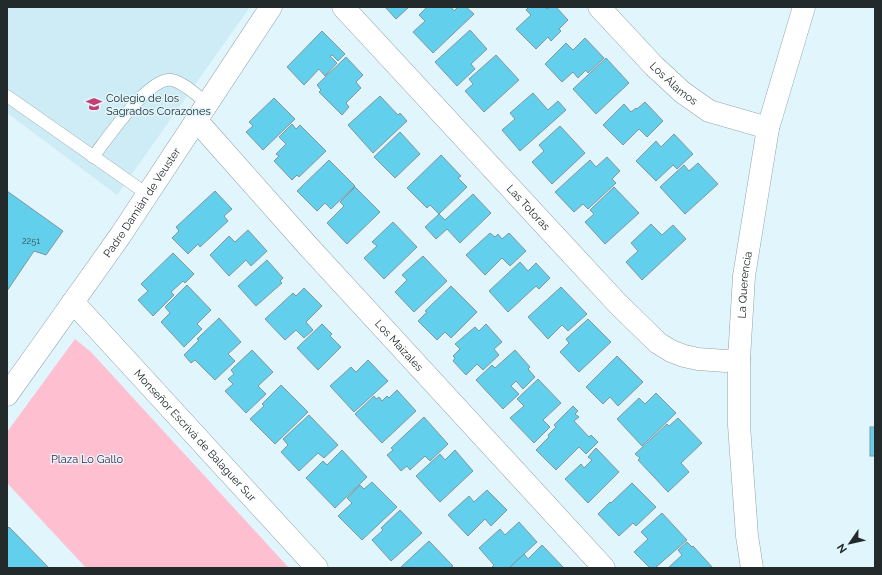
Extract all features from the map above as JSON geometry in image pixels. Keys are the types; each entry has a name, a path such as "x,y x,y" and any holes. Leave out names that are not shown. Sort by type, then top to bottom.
{"street":[{"name":"Padre Damián de Veuster","path":"7,395 148,194 271,7"},
{"name":"Las Totoras","path":"343,7 618,304 658,344 684,356 698,359 726,361 739,359"},
{"name":"Los Álamos","path":"599,7 654,66 682,92 710,111 768,128"},
{"name":"La Querencia","path":"752,568 747,536 739,425 739,359 744,276 768,128 804,7"},
{"name":"Los Maizales","path":"202,112 318,257 604,568"},
{"name":"Monseñor Escrivá de Balaguer Sur","path":"73,302 317,568"}],"lane":[{"path":"93,156 134,104 156,84 164,80 172,80 181,83 202,112"},
{"path":"7,96 148,194"}],"shaded area":[{"name":"Colegio de los Sagrados Corazones","path":"7,7 250,7 117,195 7,113"}],"green space":[{"name":"Plaza Lo Gallo","path":"75,339 91,352 289,568 86,568 7,483 7,432"}],"building":[{"path":"385,7 409,7 396,19"},
{"path":"427,7 451,7 454,11 458,7 466,7 474,14 433,53 413,32 425,21 419,15"},
{"path":"529,7 545,7 547,9 550,7 556,7 568,20 559,29 561,31 551,41 548,37 536,49 516,29 531,15 526,10"},
{"path":"470,30 487,49 471,64 475,69 457,86 435,62"},
{"path":"322,31 345,54 338,61 332,55 330,56 337,63 325,76 319,69 304,85 287,67"},
{"path":"585,38 604,58 588,73 586,70 578,78 573,72 562,82 545,64 566,43 573,50"},
{"path":"496,55 519,80 484,112 465,91 473,84 469,79"},
{"path":"346,57 363,75 356,82 361,88 346,103 349,107 342,115 319,92 321,90 317,85"},
{"path":"606,58 629,83 596,114 573,89"},
{"path":"533,93 548,110 558,101 566,110 520,151 502,130 515,119 510,113"},
{"path":"380,96 398,115 400,113 407,121 373,153 348,125"},
{"path":"274,98 295,119 263,150 246,132 253,126 249,122"},
{"path":"645,102 663,121 647,137 639,129 623,145 603,125 624,104 631,112"},
{"path":"292,124 296,129 300,125 326,151 299,177 297,175 292,180 274,161 279,156 276,154 286,144 279,137"},
{"path":"560,126 585,153 552,184 532,162 544,151 539,145"},
{"path":"400,132 420,154 395,178 374,157"},
{"path":"674,134 693,154 677,169 673,165 656,181 636,161 656,141 661,147"},
{"path":"441,155 461,176 458,178 467,187 439,214 430,205 427,208 407,188"},
{"path":"607,157 620,171 612,179 616,183 588,209 583,204 574,212 555,192 590,160 596,167"},
{"path":"329,160 355,186 331,209 325,203 317,211 297,191"},
{"path":"698,163 718,184 685,214 660,187 684,165 689,171"},
{"path":"355,187 380,212 347,244 327,223 344,206 340,202"},
{"path":"614,187 639,213 605,244 585,222 594,214 590,210"},
{"path":"7,191 63,231 46,255 34,251 7,291"},
{"path":"215,191 232,209 224,216 228,221 200,247 198,244 188,254 172,238 179,231 176,227"},
{"path":"473,194 491,213 460,243 447,229 436,239 425,227 439,214 445,220"},
{"path":"393,222 417,247 384,279 364,258 377,246 372,242"},
{"path":"651,224 662,235 673,225 686,239 642,280 626,262 638,251 631,243"},
{"path":"248,230 267,251 251,266 246,260 229,276 210,255 229,236 235,242"},
{"path":"490,233 495,237 498,234 502,239 509,233 526,251 510,266 502,258 485,275 466,255"},
{"path":"173,253 194,274 185,283 183,281 171,292 174,295 153,316 138,300 148,291 141,284"},
{"path":"423,256 447,281 414,312 395,292 407,280 402,275"},
{"path":"267,260 283,278 280,281 282,283 256,306 238,286"},
{"path":"520,262 528,271 536,263 550,278 539,289 536,286 508,312 489,291"},
{"path":"187,285 211,310 197,324 202,329 184,347 161,322 170,313 165,307"},
{"path":"451,286 477,312 451,338 445,332 437,340 418,321 427,312 425,311"},
{"path":"561,287 587,314 568,331 562,325 548,339 528,317"},
{"path":"304,288 322,306 306,322 313,330 304,338 296,330 285,340 265,319 293,293 296,296"},
{"path":"219,318 241,342 228,354 235,361 215,380 195,360 191,363 184,355 199,340 197,339"},
{"path":"588,319 611,342 579,372 560,352 569,343 566,339"},
{"path":"322,324 332,334 330,336 341,347 318,370 297,348"},
{"path":"486,324 502,342 494,349 499,355 483,370 477,364 466,375 453,361 455,358 453,356 460,349 455,344 475,327 479,331"},
{"path":"252,350 273,372 258,386 266,394 246,413 225,391 233,384 228,379 234,374 231,370"},
{"path":"515,350 530,367 528,369 535,377 523,389 516,381 511,386 519,394 503,409 476,380 492,365 495,368"},
{"path":"617,356 643,382 618,406 610,397 603,404 586,387"},
{"path":"368,360 388,381 354,412 330,386 351,367 356,372"},
{"path":"538,379 561,403 543,420 550,427 534,443 510,418 524,406 517,399"},
{"path":"281,385 308,412 275,444 250,419 264,406 262,404"},
{"path":"397,390 416,411 382,443 355,414 374,396 376,399 379,397 382,401 387,396 389,398"},
{"path":"656,393 676,413 642,446 617,419 639,398 645,404"},
{"path":"573,406 578,411 575,414 579,417 574,421 589,437 591,435 598,442 586,454 579,447 556,470 536,450 549,437 548,435 556,427 554,425"},
{"path":"309,415 338,445 324,458 318,453 299,471 281,452 288,445 283,439"},
{"path":"424,417 448,444 430,461 425,456 410,470 407,466 401,471 387,455 393,450 391,448"},
{"path":"678,418 702,443 681,463 689,472 668,492 638,460 640,458 635,454 667,424 669,426"},
{"path":"870,427 875,427 875,456 870,456"},
{"path":"596,448 619,472 588,503 565,479 581,464 584,468 592,460 588,457"},
{"path":"342,450 367,477 335,508 306,478 323,461 327,465"},
{"path":"455,450 473,471 440,502 416,476 440,454 445,460"},
{"path":"372,482 397,507 362,540 338,516 352,503 347,498 360,485 364,489"},
{"path":"632,483 656,507 636,526 633,523 619,536 598,514"},
{"path":"487,490 507,510 491,526 485,519 468,536 448,515 469,496 474,502"},
{"path":"400,510 422,533 391,561 372,540 383,530 381,528"},
{"path":"662,513 687,540 655,568 650,568 634,552 648,539 641,532"},
{"path":"519,522 537,542 509,568 491,568 494,565 479,548 500,529 505,535"},
{"path":"9,527 49,568 7,568 7,529"},
{"path":"429,541 453,566 450,568 400,568"},
{"path":"687,542 692,547 693,546 713,568 668,568 682,555 678,550"},
{"path":"542,545 563,567 562,568 509,568 524,554 528,559"}],"place":[{"name":"Colegio de los Sagrados Corazones","path":"94,104"}]}
